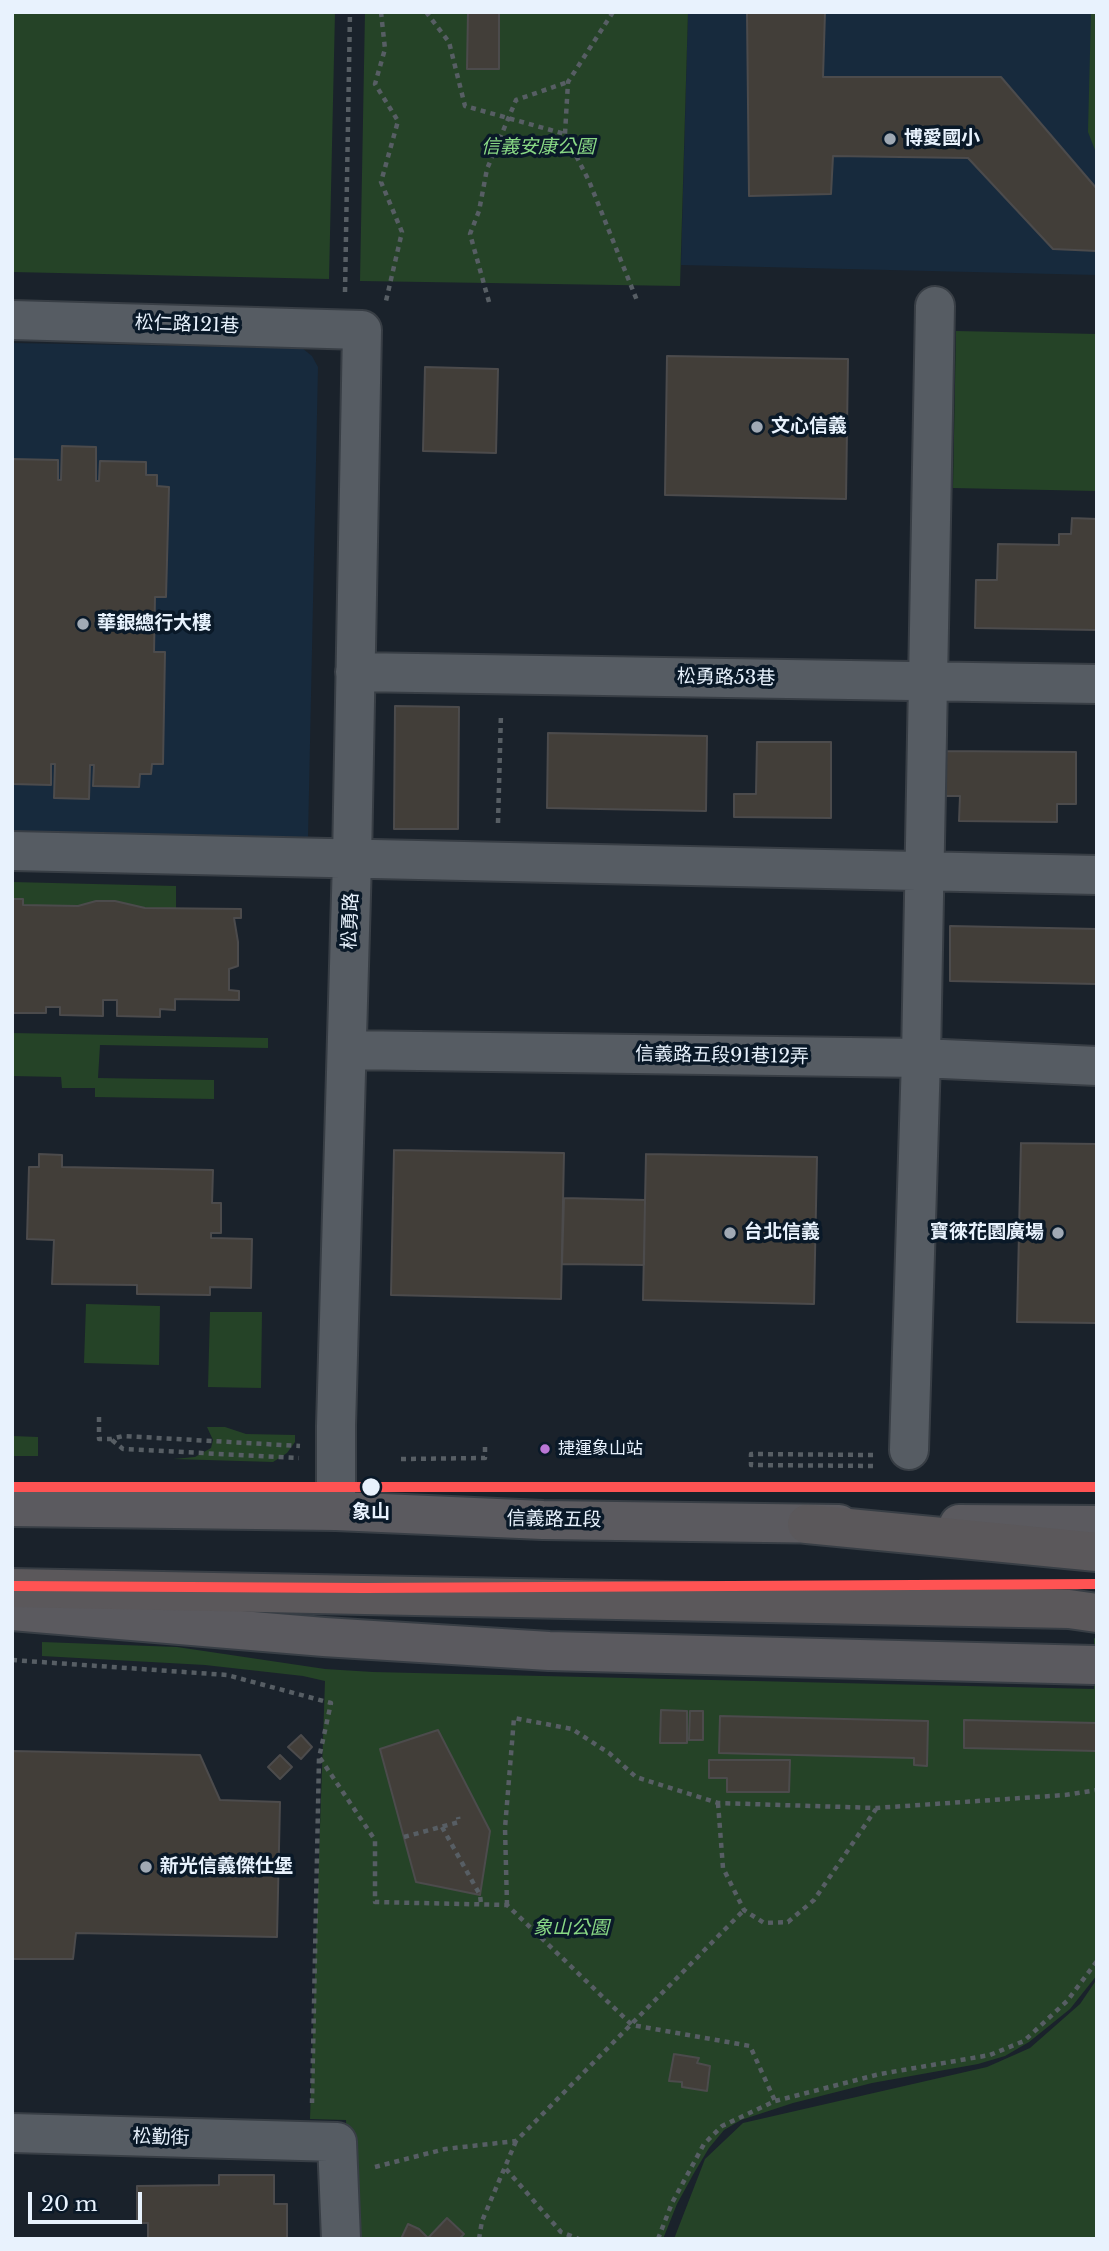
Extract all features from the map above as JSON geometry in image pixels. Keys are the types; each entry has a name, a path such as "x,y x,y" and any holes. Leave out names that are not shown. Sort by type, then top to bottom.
{"highway":[{"path":"807,1524 1097,1552"},
{"path":"12,1588 1069,1609 1097,1613"}],"main road":[{"name":"信義路五段","path":"12,1507 336,1511 543,1520 1097,1525"},
{"path":"12,1611 324,1637 549,1651 1094,1665"}],"street":[{"path":"888,1457 921,1058 935,306"},
{"name":"松仁路121巷","path":"12,320 362,330"},
{"name":"松勇路","path":"336,1511 362,330"},
{"name":"松勇路53巷","path":"355,672 1097,684"},
{"path":"12,851 1097,875"},
{"name":"信義路五段91巷12弄","path":"347,1050 921,1058 1097,1066"},
{"name":"松勤街","path":"12,2133 337,2142 341,2239"}],"path":[{"path":"350,12 345,299 362,330"},
{"path":"381,12 385,49 374,84 398,121 381,183 402,232 386,301"},
{"path":"426,12 449,42 465,106 565,134"},
{"path":"613,12 568,82 565,134 589,181 638,303"},
{"path":"488,302 470,234 479,211 487,169 516,100 568,82"},
{"path":"497,861 502,674"},
{"path":"99,1417 99,1439 122,1436 304,1447"},
{"path":"111,1439 122,1449 303,1458"},
{"path":"401,1459 485,1458 485,1443"},
{"path":"751,1454 888,1457 751,1465 751,1454"},
{"path":"12,1660 227,1675 331,1703 319,1758 311,2142"},
{"path":"507,1905 505,1828 514,1718 572,1729 609,1753 636,1777 718,1803 876,1808 1065,1795 1097,1790"},
{"path":"319,1758 375,1840 375,1902 507,1905 632,2025 750,2046 775,2101"},
{"path":"718,1803 723,1868 744,1910 764,1923 788,1922 814,1900 876,1808"},
{"path":"404,1837 459,1822 458,1817"},
{"path":"442,1827 480,1895 481,1903"},
{"path":"479,2239 482,2221 516,2141 744,1910"},
{"path":"658,2239 672,2203 704,2144 722,2126 775,2101 880,2074 989,2055 1024,2040 1067,2001 1097,1961"},
{"path":"369,2168 445,2149 516,2141"},
{"path":"506,2169 561,2232 579,2239"}],"shaded area":[{"name":"博愛國小","path":"688,12 1097,12 1097,275 681,265"},
{"name":"華銀總行大樓","path":"12,343 302,348 312,356 318,367 308,837 12,831"}],"green space":[{"path":"12,12 335,12 329,279 12,272"},
{"name":"信義安康公園","path":"365,12 688,12 680,286 360,281"},
{"path":"1091,12 1097,12 1097,155 1088,132"},
{"path":"956,331 1097,334 1097,491 953,488"},
{"path":"12,882 176,886 176,908 145,908 115,901 96,901 78,906 23,905 23,899 12,899"},
{"path":"12,1033 268,1038 268,1048 100,1045 98,1078 214,1080 214,1099 95,1097 95,1088 62,1088 61,1077 12,1076"},
{"path":"86,1304 160,1306 159,1365 84,1363"},
{"path":"210,1312 262,1312 261,1388 208,1387"},
{"path":"207,1427 225,1427 246,1434 295,1435 295,1442 287,1453 273,1462 173,1459 195,1457 211,1448 213,1440"},
{"path":"12,1436 38,1437 38,1456 12,1456"},
{"name":"象山公園","path":"1094,1638 1097,1639 1097,1975 1070,2009 1029,2042 1005,2056 978,2064 872,2083 793,2103 741,2120 724,2130 694,2173 677,2204 663,2239 348,2239 346,2120 310,2119 325,1681 205,1665 42,1656 42,1642 177,1647 325,1669 373,1672 1094,1689"},
{"path":"1097,1979 1097,2239 674,2239 705,2159 743,2123 987,2067 1030,2048 1080,2004"}],"building":[{"path":"468,12 499,12 499,69 467,69"},
{"path":"747,12 825,12 823,77 1001,77 1097,189 1097,251 1053,249 968,158 833,156 831,194 749,196"},
{"name":"文心信義","path":"667,356 848,359 846,499 665,495"},
{"path":"425,367 498,369 496,453 423,451"},
{"name":"華銀總行大樓","path":"62,446 96,447 96,481 99,481 100,461 146,462 146,475 157,475 157,486 169,487 166,597 155,597 154,652 165,652 163,764 152,764 151,774 140,774 139,787 93,786 94,765 90,765 89,799 54,798 55,764 51,764 51,785 12,784 12,459 58,460 58,480 61,480"},
{"path":"1072,518 1097,519 1097,630 975,628 976,580 997,580 998,544 1059,545 1059,534 1071,534"},
{"path":"395,706 459,707 458,829 394,829"},
{"path":"548,733 707,736 706,811 547,808"},
{"path":"757,742 831,742 831,818 734,817 734,794 756,794"},
{"path":"938,751 1076,752 1076,804 1057,804 1057,822 959,821 960,796 937,796"},
{"path":"12,899 23,899 23,905 78,906 96,901 115,901 145,908 241,909 241,918 234,918 238,966 229,969 229,990 239,991 239,1000 175,999 175,1010 160,1009 160,1017 117,1016 117,1000 103,1000 103,1016 60,1015 60,1007 46,1007 46,1013 12,1013"},
{"path":"950,926 1097,929 1097,984 950,981"},
{"name":"寶徠花園廣場","path":"1021,1143 1097,1144 1097,1323 1017,1322"},
{"path":"394,1150 564,1153 561,1299 391,1295"},
{"path":"39,1154 62,1155 62,1167 213,1170 212,1203 221,1203 221,1233 211,1233 211,1238 252,1239 251,1288 210,1287 210,1295 137,1294 137,1285 52,1284 54,1240 27,1239 29,1167 39,1167"},
{"name":"台北信義","path":"646,1154 817,1157 814,1304 643,1300"},
{"path":"564,1198 645,1200 644,1265 562,1264"},
{"path":"661,1710 687,1711 687,1743 660,1743"},
{"path":"690,1711 703,1711 703,1740 689,1740"},
{"path":"720,1716 928,1721 927,1766 914,1765 914,1758 719,1753"},
{"path":"964,1720 1097,1723 1097,1751 964,1748"},
{"path":"438,1730 490,1831 480,1895 416,1882 380,1749"},
{"path":"301,1735 312,1747 301,1759 288,1747"},
{"name":"新光信義傑仕堡","path":"12,1751 200,1755 220,1800 280,1802 277,1937 76,1933 73,1959 12,1959"},
{"path":"280,1755 292,1767 280,1779 268,1767"},
{"path":"709,1760 790,1760 789,1792 727,1792 727,1778 709,1778"},
{"path":"674,2054 699,2058 697,2063 710,2066 707,2091 682,2087 682,2082 669,2081"},
{"path":"219,2175 274,2175 274,2204 287,2204 287,2239 148,2239 148,2223 137,2223 137,2186 219,2185"},
{"path":"447,2218 464,2234 459,2239 401,2239 408,2224 419,2229 428,2238"}],"transit line":[{"path":"12,1487 1097,1487"},
{"path":"12,1586 365,1588 1097,1584"}],"place":[{"name":"博愛國小","path":"890,139"},
{"name":"文心信義","path":"757,427"},
{"name":"華銀總行大樓","path":"83,624"},
{"name":"台北信義","path":"730,1233"},
{"name":"寶徠花園廣場","path":"1058,1233"},
{"name":"捷運象山站","path":"545,1449"},
{"name":"象山","path":"371,1487"},
{"name":"新光信義傑仕堡","path":"146,1867"}]}
